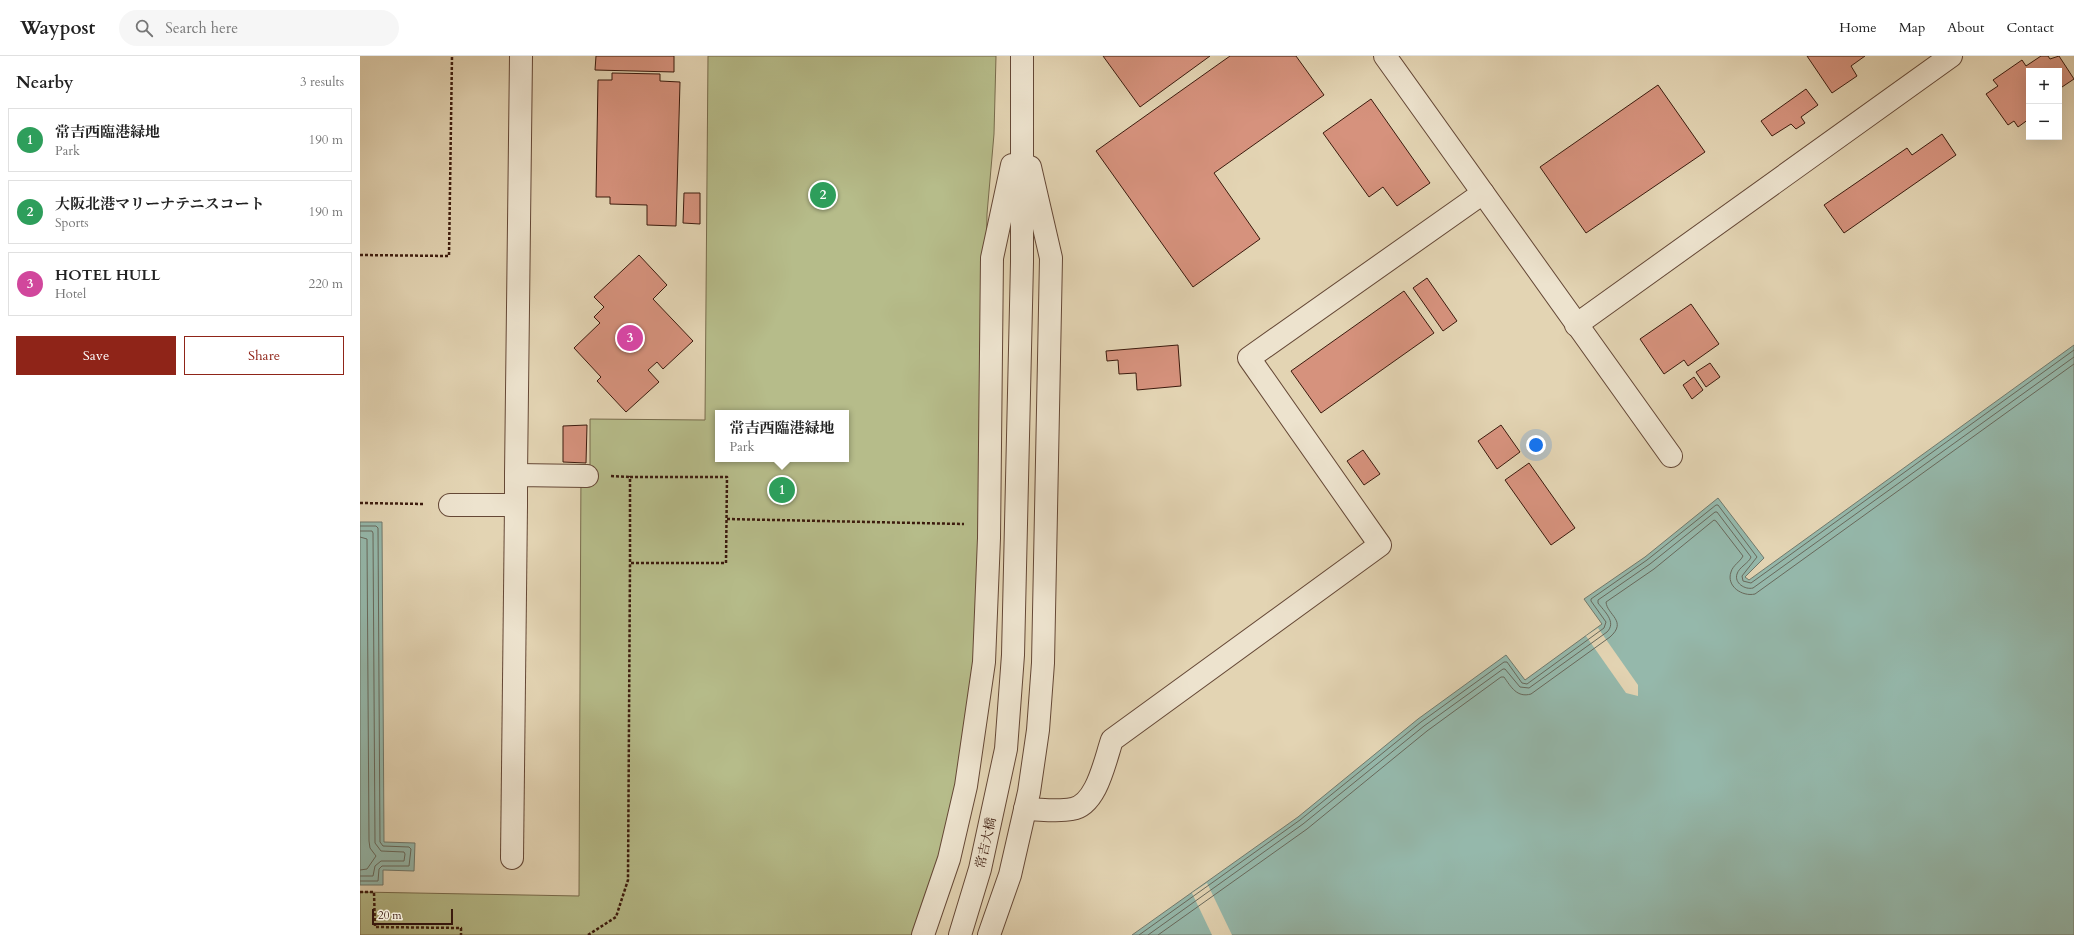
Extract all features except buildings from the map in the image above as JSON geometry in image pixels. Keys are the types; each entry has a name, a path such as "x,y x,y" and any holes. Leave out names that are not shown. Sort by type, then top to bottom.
{"street":[{"path":"512,858 521,56"},
{"path":"923,935 949,859 966,786 984,662 989,538 992,258 1021,124 1022,56"},
{"path":"1385,56 1671,456"},
{"path":"1576,325 1951,56"},
{"path":"989,935 1010,875 1025,809 1038,730 1043,662 1051,258 1021,124"},
{"name":"常吉大橋","path":"960,935 980,869 1006,749 1014,647 1022,262 1021,124"},
{"path":"1025,809 1074,809 1086,803 1094,791 1112,740 1380,545 1249,358 1483,194"},
{"path":"516,475 587,476"},
{"path":"450,505 516,505"}],"path":[{"path":"360,254 449,256 452,56"},
{"path":"588,935 616,917 628,880 630,477 727,477 726,563 630,563"},
{"path":"360,503 450,505"},
{"path":"727,519 968,524"},
{"path":"360,892 374,892 375,927 461,928 461,935"}],"green space":[{"path":"708,56 996,56 994,134 987,214 979,656 950,825 915,935 360,935 360,892 579,896 581,465 590,465 590,419 705,420"}],"water":[{"path":"2074,345 2074,935 1132,935 1298,817 1418,719 1506,655 1525,680 1602,624 1584,599 1645,557 1718,498 1764,558 1745,577 1749,580"},
{"path":"360,522 382,522 384,842 415,843 414,871 383,870 383,885 360,885"}],"pier":[{"path":"1598,628 1638,685 1638,696 1626,693 1586,636"},
{"path":"1207,883 1232,935 1212,935 1192,893"}],"place":[{"name":"大阪北港マリーナテニスコート","path":"823,195"},
{"name":"HOTEL HULL","path":"630,338"},
{"name":"常吉西臨港緑地","path":"782,490"}]}
